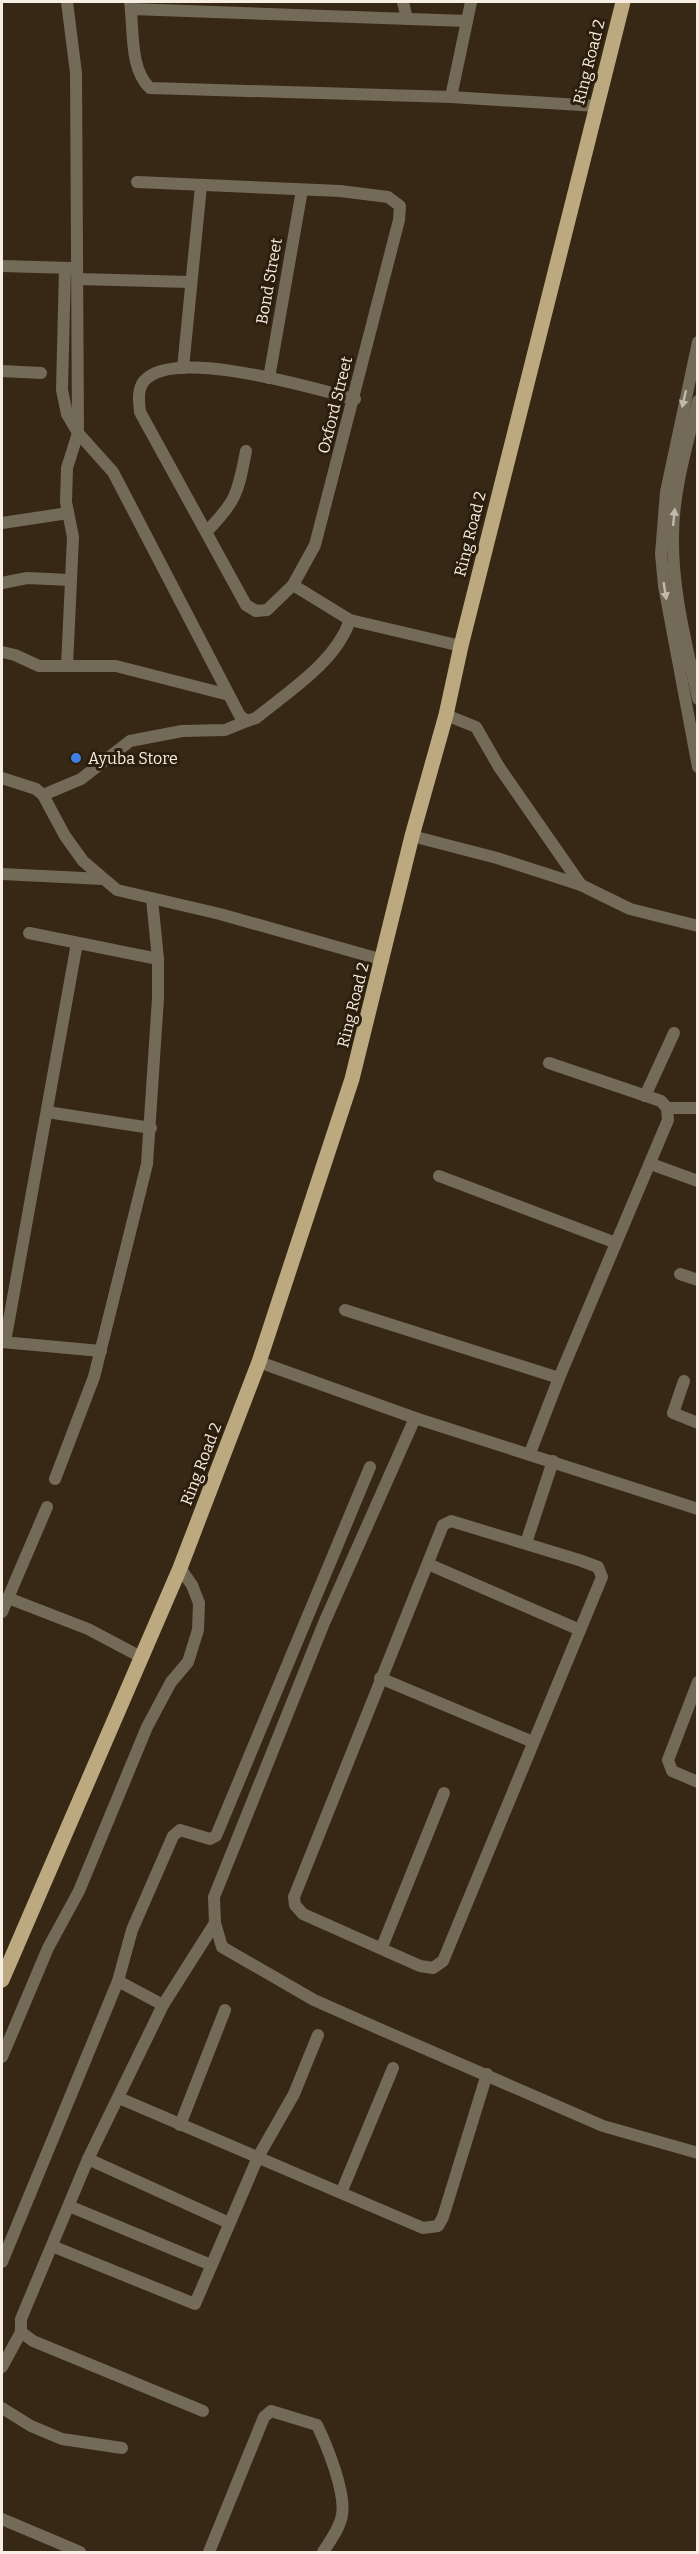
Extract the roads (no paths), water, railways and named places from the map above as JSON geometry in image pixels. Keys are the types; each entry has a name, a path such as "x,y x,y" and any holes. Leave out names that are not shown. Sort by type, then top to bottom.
{"main road":[{"name":"Ring Road 2","path":"2,1980 6,1956 180,1568 259,1362 352,1079 412,836 446,715 461,646 623,2"}],"street":[{"path":"67,2 76,73 78,273 78,433 67,468 68,513 73,537 69,579 67,666"},
{"path":"403,2 407,19"},
{"path":"451,97 471,2"},
{"path":"466,21 131,5 137,63 140,74 150,88 451,97 597,106"},
{"path":"137,182 302,190"},
{"path":"183,368 201,186"},
{"name":"Oxford Street","path":"206,532 246,605 256,611 267,610 293,585 315,545 355,399 399,220 400,206 388,197 340,191 302,190"},
{"name":"Bond Street","path":"269,378 302,190"},
{"path":"2,266 61,268 78,273 190,282"},
{"path":"61,268 62,390 68,414 78,433 113,472 240,716 247,721"},
{"path":"698,342 685,424 673,555 676,589 698,699"},
{"path":"246,451 239,491 225,513 206,532 140,412 138,394 144,381 160,372 183,368 215,368 269,378 355,399"},
{"path":"2,371 41,373"},
{"path":"698,401 685,424 662,524 661,554 664,586 698,767"},
{"path":"2,523 68,513"},
{"path":"2,583 27,578 69,579"},
{"path":"293,585 350,620 461,646"},
{"path":"43,795 81,778 130,741 182,731 225,730 256,718 311,673 341,641 350,620"},
{"path":"2,652 39,666 116,666 229,695"},
{"path":"446,715 476,727 499,767 581,885"},
{"path":"2,778 36,789 43,795 65,836 83,861 117,890 220,914 383,960"},
{"path":"412,836 497,858 581,885 630,909 698,926"},
{"path":"2,874 103,879"},
{"path":"55,1479 94,1377 142,1186 150,1128 158,959 152,898"},
{"path":"29,933 158,959"},
{"path":"77,942 3,1342 101,1351"},
{"path":"645,1096 674,1033"},
{"path":"549,1063 661,1101 668,1108 698,1108"},
{"path":"530,1454 559,1378 651,1164 668,1120 668,1108"},
{"path":"47,1112 150,1128"},
{"path":"651,1164 698,1181"},
{"path":"440,1176 616,1243"},
{"path":"680,1274 698,1280"},
{"path":"345,1310 559,1378"},
{"path":"259,1362 415,1418 698,1509"},
{"path":"684,1381 674,1413 698,1423"},
{"path":"415,1418 324,1623 214,1897 215,1923 222,1947 230,1954 314,2000 603,2126 698,2152"},
{"path":"526,1543 553,1461"},
{"path":"2,2262 118,1981 132,1930 173,1836 180,1830 203,1838 216,1836 370,1467"},
{"path":"2,1612 7,1591 47,1507"},
{"path":"451,1521 526,1543 598,1567 602,1577 443,1961 433,1968 420,1966 382,1947 303,1914 295,1905 294,1896 443,1525 451,1521"},
{"path":"428,1564 580,1630"},
{"path":"2,2057 48,1948 79,1891 147,1727 171,1682 188,1662 198,1630 199,1603 192,1585 180,1568"},
{"path":"7,1591 141,1657"},
{"path":"380,1678 533,1742"},
{"path":"698,1682 668,1760 672,1771 698,1782"},
{"path":"382,1947 444,1793"},
{"path":"2,2367 21,2332 21,2319 88,2159 163,2005 215,1923"},
{"path":"118,1981 163,2005"},
{"path":"180,2125 225,2010"},
{"path":"52,2246 195,2304 258,2157 294,2094 318,2035"},
{"path":"341,2193 393,2068"},
{"path":"119,2098 423,2228 438,2226 487,2074"},
{"path":"88,2159 229,2223"},
{"path":"69,2206 211,2265"},
{"path":"21,2332 33,2341 202,2411"},
{"path":"2,2408 31,2426 62,2439 122,2448"},
{"path":"209,2553 264,2416 271,2411 317,2425 328,2450 343,2504 339,2524 323,2553"},
{"path":"2,2519 80,2553"}],"place":[{"name":"Ayuba Store","path":"76,758"}]}
